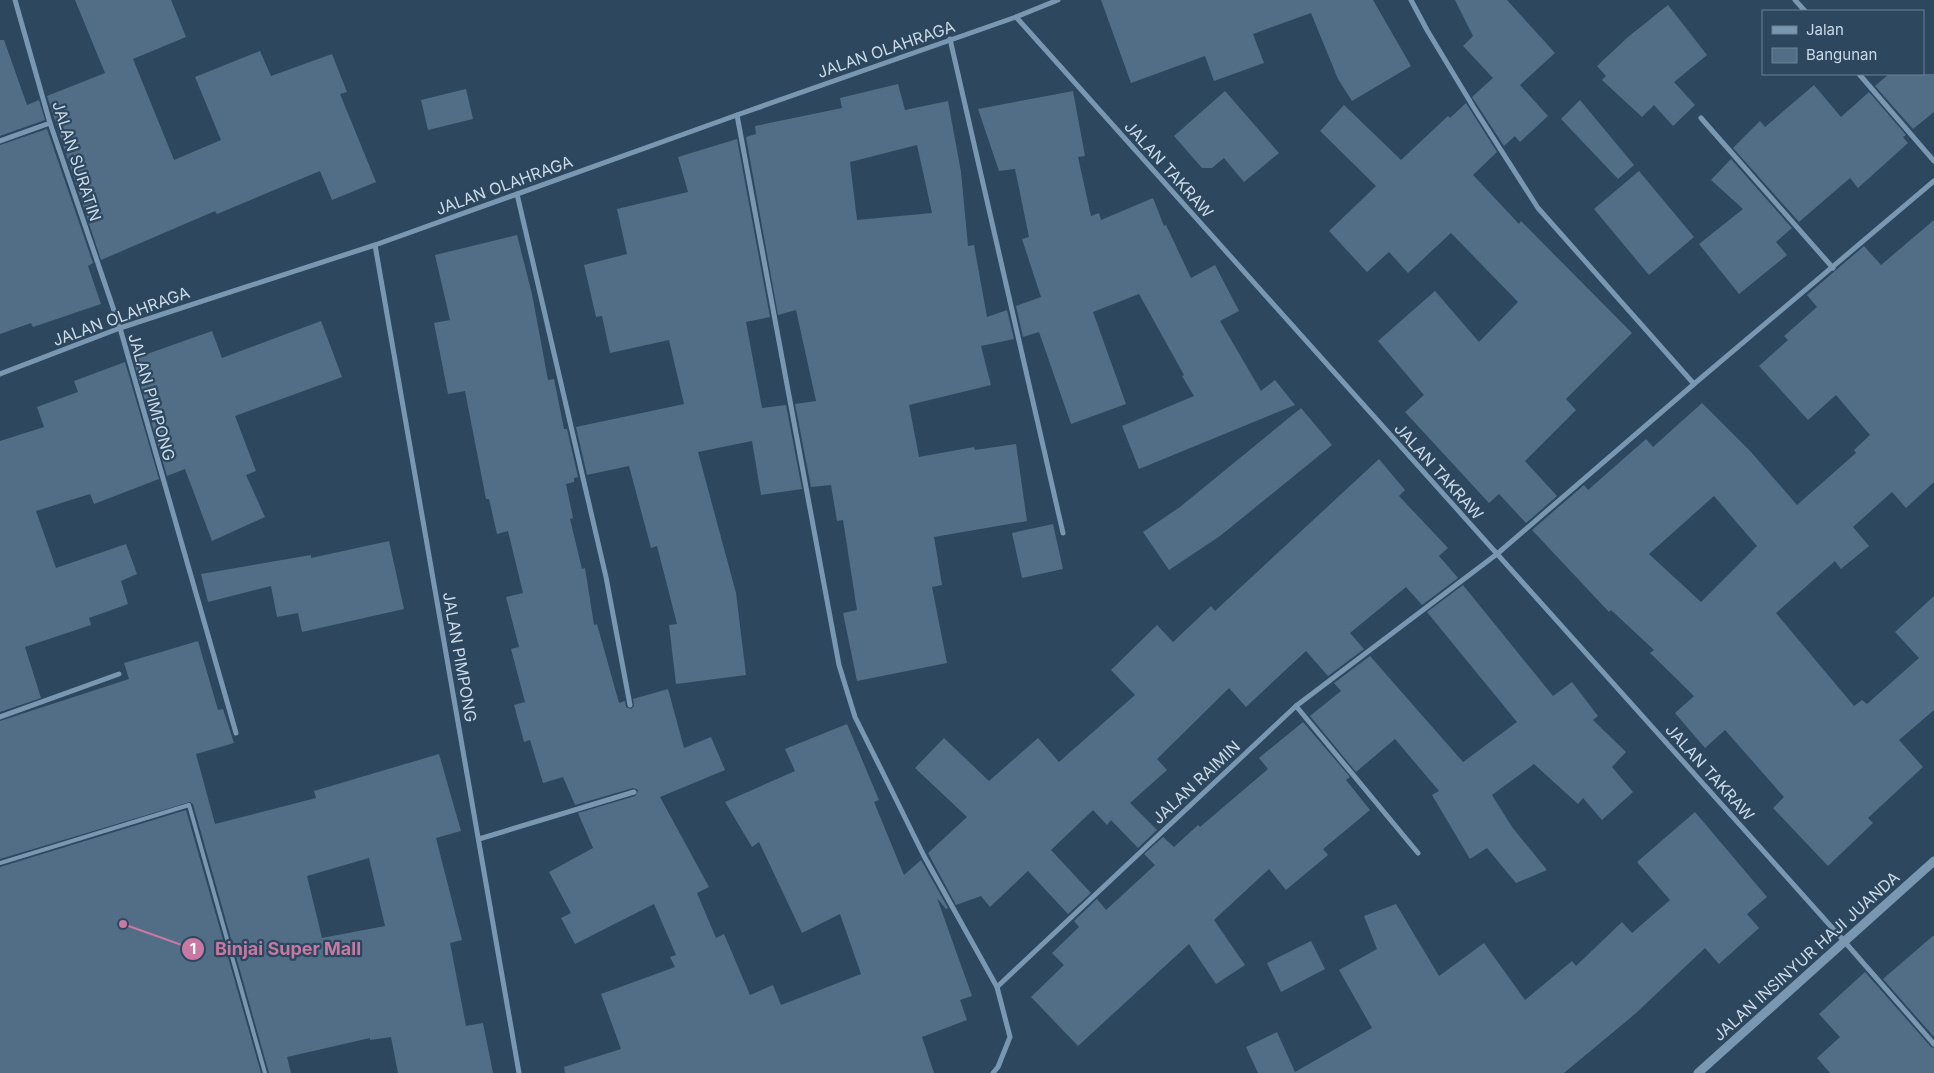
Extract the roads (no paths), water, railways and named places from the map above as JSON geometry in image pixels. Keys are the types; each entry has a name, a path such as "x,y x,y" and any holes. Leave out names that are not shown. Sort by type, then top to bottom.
{"street":[{"name":"JALAN SURATIN","path":"15,0 50,123 120,328"},
{"name":"JALAN OLAHRAGA","path":"0,374 120,328 375,245 1016,17 1058,0"},
{"path":"1411,0 1469,101 1538,208 1694,384"},
{"path":"1796,0 1804,10"},
{"name":"JALAN TAKRAW","path":"1016,17 1844,941 1934,1044"},
{"path":"950,40 1063,533"},
{"path":"1860,75 1934,162"},
{"path":"737,115 839,665 855,717 924,856 997,987 1010,1037 998,1067 993,1073"},
{"path":"1700,118 1833,268"},
{"path":"0,141 50,123"},
{"name":"JALAN RAIMIN","path":"997,987 1296,706 1497,554 1694,384 1934,182"},
{"path":"517,194 603,567 630,705"},
{"name":"JALAN PIMPONG","path":"375,245 519,1073"},
{"name":"JALAN PIMPONG","path":"120,328 236,733"},
{"path":"0,717 119,674"},
{"path":"1296,706 1418,853"},
{"path":"479,840 634,792"},
{"name":"JALAN INSINYUR HAJI JUANDA","path":"1698,1073 1934,861"}],"lane":[{"path":"0,863 189,805 265,1073"}],"place":[{"name":"Binjai Super Mall","path":"123,924"}]}
